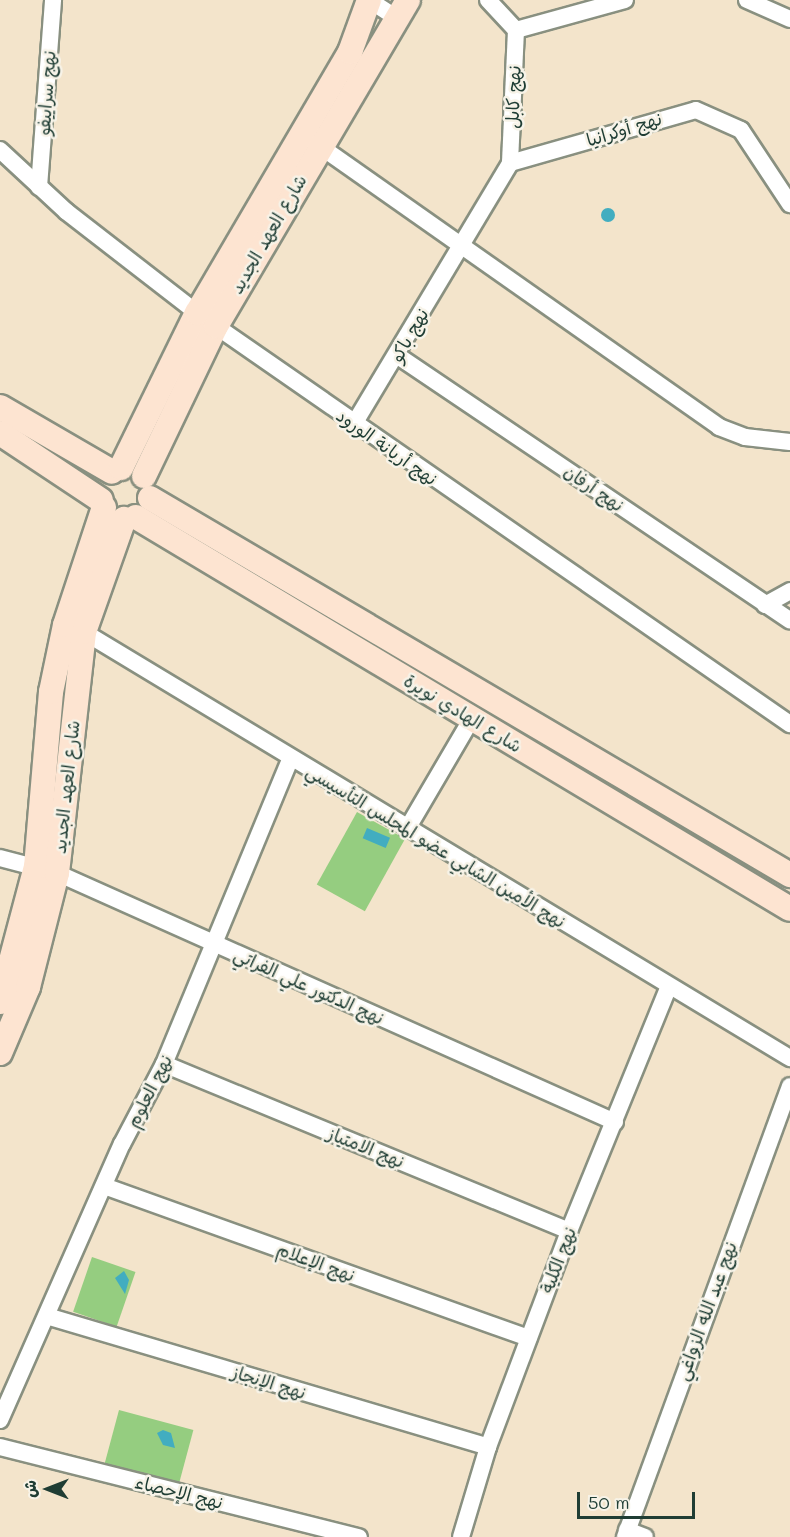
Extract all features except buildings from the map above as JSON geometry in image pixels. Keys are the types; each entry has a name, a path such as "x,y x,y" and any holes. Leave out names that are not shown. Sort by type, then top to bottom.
{"main road":[{"name":"شارع العهد الجديد","path":"310,140 350,52 369,0"},
{"name":"شارع العهد الجديد","path":"0,1053 28,987 84,632 131,492 206,320 310,140 403,9"},
{"name":"شارع الهادي نويرة","path":"0,407 472,718 790,909"},
{"path":"0,434 102,503 131,492"},
{"name":"شارع العهد الجديد","path":"0,1002 46,870 51,692 82,565 102,503 101,487 131,492"},
{"name":"شارع الهادي نويرة","path":"131,492 790,875"}],"street":[{"name":"نهج سراييفو","path":"39,187 53,0"},
{"path":"369,0 403,9"},
{"path":"488,0 516,30 625,0"},
{"path":"747,0 790,19"},
{"name":"نهج كابل","path":"510,163 516,30"},
{"name":"نهج أوكرانيا","path":"510,163 696,110 741,130 790,204"},
{"path":"310,140 719,427 745,437 790,442"},
{"name":"نهج أريانة الورود","path":"0,150 39,187 206,320 790,724"},
{"path":"461,244 510,163"},
{"name":"نهج باكو","path":"354,424 398,356 461,244"},
{"name":"نهج أرفان","path":"398,356 790,620"},
{"path":"765,604 790,591"},
{"name":"نهج الأمين الشابي عضو المجلس التأسيسي","path":"84,632 668,988 790,1058"},
{"path":"407,829 472,718"},
{"name":"نهج العلوم","path":"0,1420 50,1317 104,1186 164,1064 291,758"},
{"name":"نهج الدكتور علي الفراتي","path":"0,858 46,870 615,1122"},
{"name":"نهج الكلية","path":"461,1537 488,1447 569,1231 668,988"},
{"name":"نهج الامتياز","path":"164,1064 569,1231"},
{"name":"نهج عبد الله الزواغي","path":"626,1534 790,1086"},
{"name":"نهج الإعلام","path":"104,1186 529,1338"},
{"name":"نهج الإنجاز","path":"50,1317 488,1447"},
{"name":"نهج الإحصاء","path":"0,1447 359,1537"},
{"path":"626,1534 645,1537"}],"green space":[{"path":"357,812 405,839 365,911 317,885"},
{"path":"92,1257 135,1272 117,1327 73,1312"},
{"path":"119,1410 193,1430 178,1487 104,1467"}],"water":[{"path":"605,208 611,208 615,215 611,222 605,222 601,218 601,212"},
{"path":"367,828 390,838 386,848 363,838"},
{"path":"124,1271 129,1280 125,1294 115,1278"},
{"path":"163,1430 171,1433 175,1448 163,1445 157,1433"}]}
